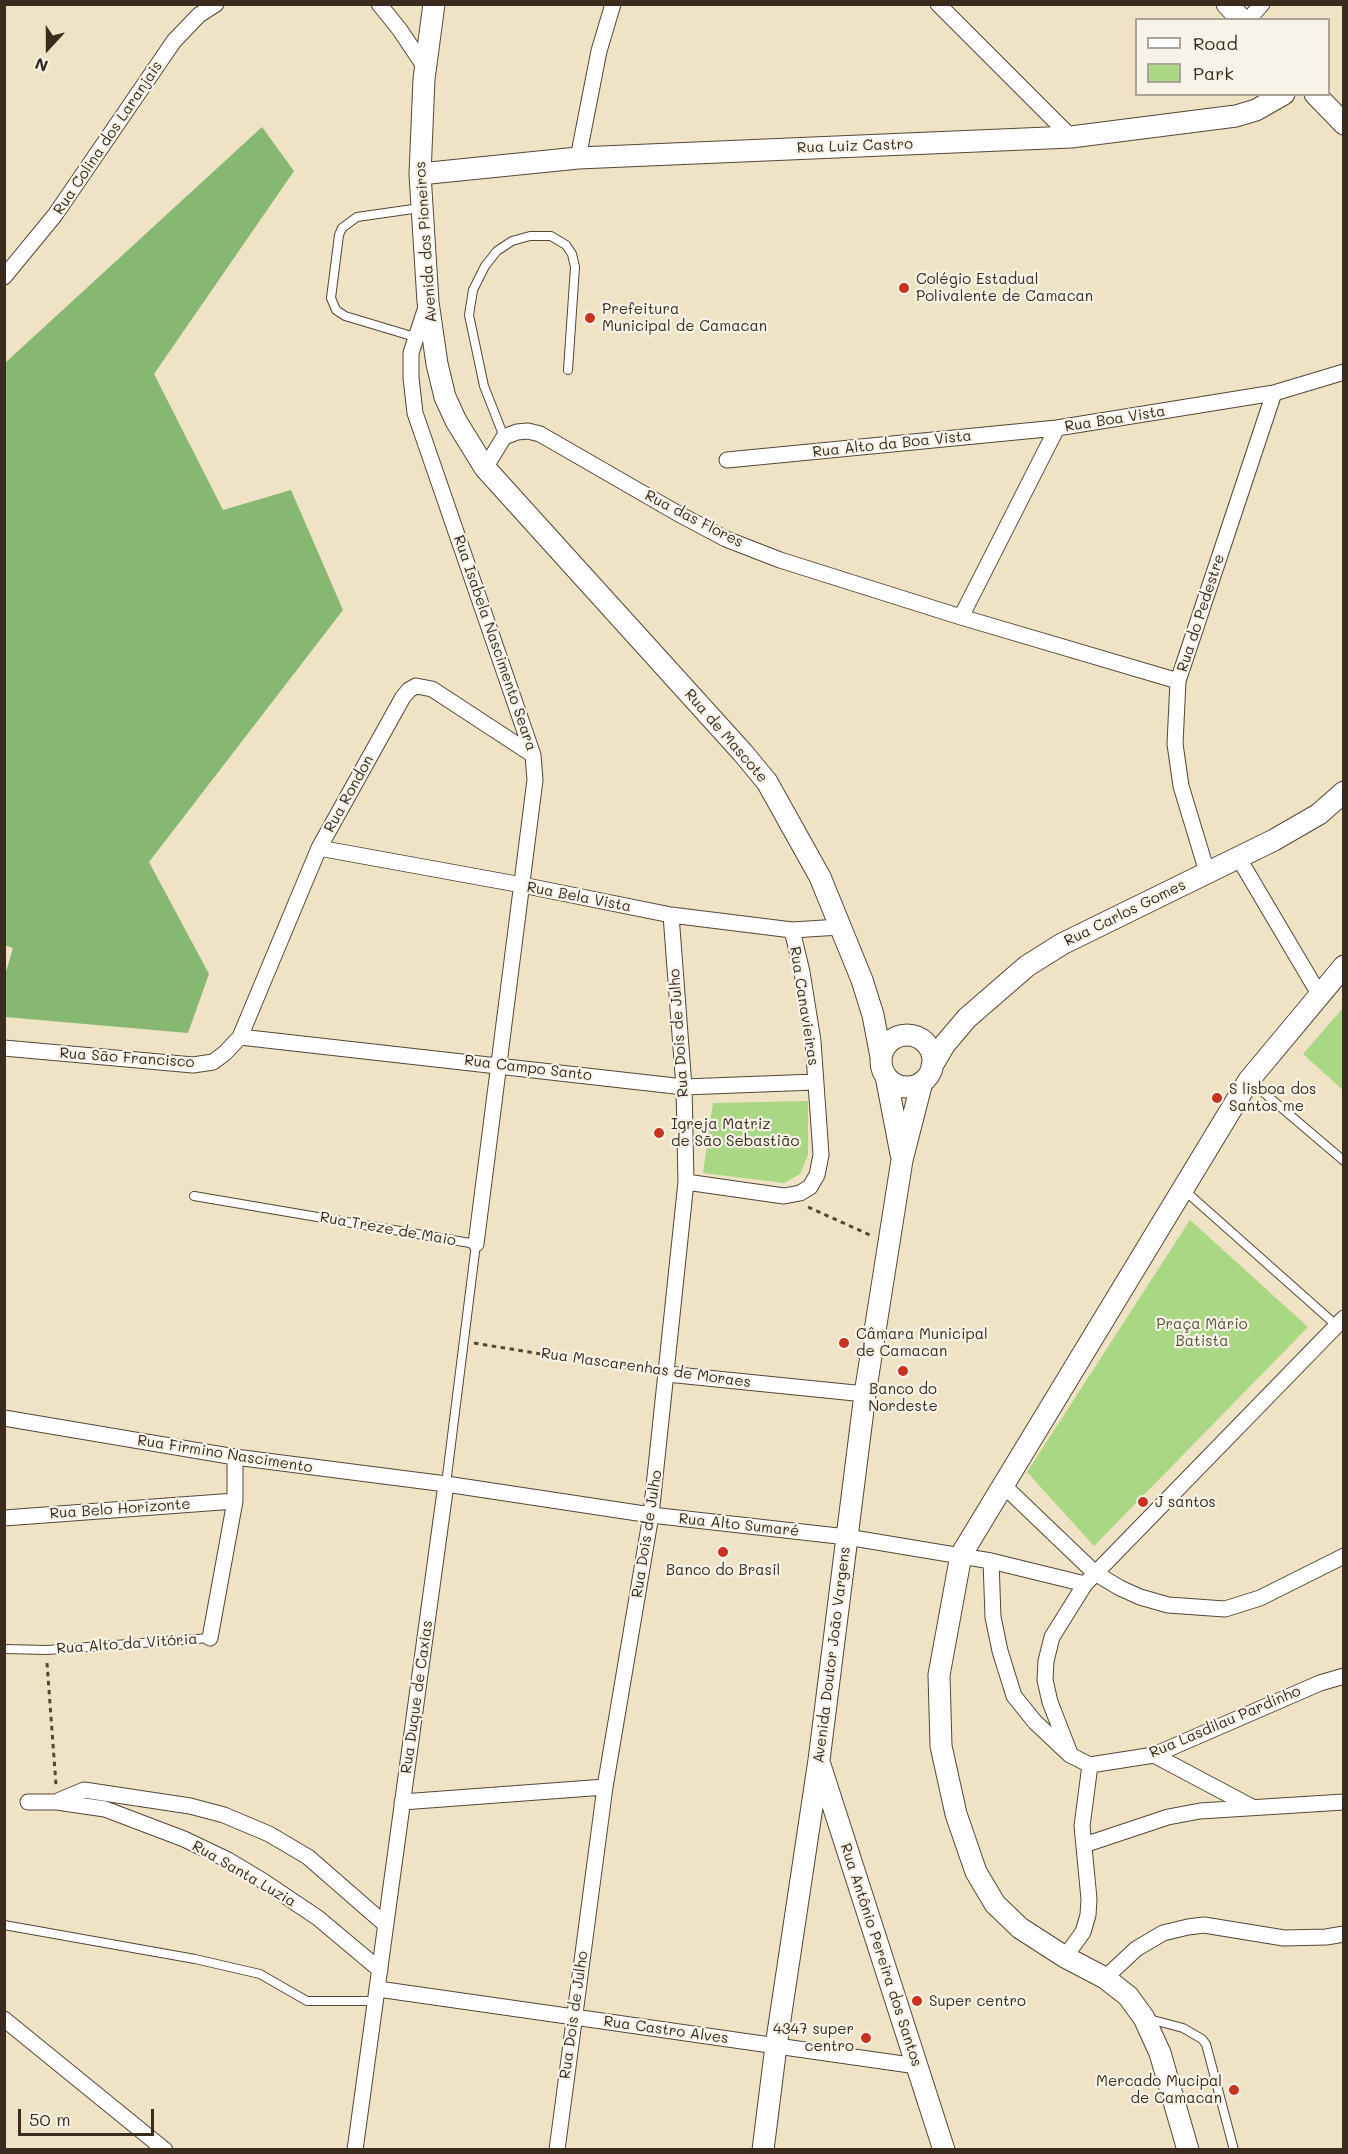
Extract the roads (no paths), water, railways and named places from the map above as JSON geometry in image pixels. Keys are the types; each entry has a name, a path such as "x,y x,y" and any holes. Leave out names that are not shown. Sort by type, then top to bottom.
{"main road":[{"name":"Avenida dos Pioneiros","path":"434,4 421,117 420,174 428,302 437,364 445,397 456,421 485,468"},
{"path":"1227,4 1240,18"},
{"name":"Rua Luiz Castro","path":"420,174 578,158 1071,138 1236,116 1256,110 1280,96"},
{"path":"1317,96 1344,124"},
{"name":"Rua de Mascote","path":"485,468 767,782 820,877 862,980 873,1015 883,1067"},
{"name":"Rua Carlos Gomes","path":"927,1074 945,1044 966,1018 1027,966 1062,944 1274,840 1318,814 1344,792"},
{"path":"1188,2150 1160,2053 1144,2018 1128,1996 1105,1978 1065,1957 1020,1928 995,1904 976,1872 956,1814 941,1746 939,1675 961,1555 1249,1080 1344,966"},
{"path":"900,1036 920,1039 928,1046 932,1055 927,1074 912,1086 902,1087 893,1083 883,1067 884,1048 891,1040 900,1036"},
{"name":"Avenida Doutor João Vargens","path":"883,1067 902,1160"},
{"name":"Avenida Doutor João Vargens","path":"763,2150 776,2046 819,1760 865,1394 902,1160 927,1074"},
{"name":"Rua Antônio Pereira dos Santos","path":"819,1760 944,2150"}],"street":[{"name":"Rua Colina dos Laranjais","path":"4,277 55,215 174,41 199,15 216,4"},
{"path":"379,4 426,69"},
{"path":"578,158 599,51 613,4"},
{"path":"938,4 1071,138"},
{"path":"1250,18 1262,4"},
{"name":"Rua Isabela Nascimento Seara","path":"428,302 411,353 415,413 533,755 535,780 500,1065"},
{"name":"Rua Boa Vista","path":"961,617 1057,428 1274,393 1344,372"},
{"name":"Rua do Pedestre","path":"1206,872 1181,786 1175,744 1178,681 1274,393"},
{"name":"Rua Alto da Boa Vista","path":"727,460 1057,428"},
{"name":"Rua das Flores","path":"504,437 528,431 540,434 726,539 780,560 961,617 1178,681"},
{"path":"485,468 504,437"},
{"name":"Rua Rondon","path":"240,1037 319,848 409,690 416,686 432,689 533,755"},
{"name":"Rua Bela Vista","path":"319,848 671,915 792,930 840,927"},
{"path":"1238,857 1319,994"},
{"name":"Rua Dois de Julho","path":"556,2150 605,1787 651,1515 686,1182 684,1087 671,915"},
{"name":"Rua Canavieiras","path":"686,1182 784,1196 800,1193 810,1187 817,1175 821,1155 813,1041 802,972 792,930"},
{"name":"Rua São Francisco","path":"4,1048 193,1065 213,1062 240,1037"},
{"name":"Rua Campo Santo","path":"240,1037 684,1087 815,1082"},
{"name":"Rua Treze de Maio","path":"476,1244 500,1065"},
{"path":"1070,1755 1050,1702 1045,1680 1046,1661 1052,1637 1090,1578 1340,1322"},
{"name":"Rua Mascarenhas de Moraes","path":"667,1374 865,1394"},
{"name":"Rua Firmino Nascimento","path":"4,1418 235,1457 446,1484"},
{"name":"Rua Alto da Vitória","path":"210,1638 235,1501 235,1457"},
{"name":"Rua Alto Sumaré","path":"446,1484 651,1515 847,1537 961,1555"},
{"name":"Rua Duque de Caxias","path":"355,2150 378,1995 446,1484"},
{"path":"1003,1485 1090,1578"},
{"name":"Rua Belo Horizonte","path":"4,1518 235,1501"},
{"path":"961,1555 1090,1578 1168,1605 1226,1609 1260,1598 1344,1556"},
{"path":"991,1561 993,1617 1000,1651 1014,1696 1035,1722 1070,1755 1090,1765 1082,1826 1089,1899 1088,1915 1083,1932 1065,1957"},
{"name":"Rua Lasdilau Pardinho","path":"1090,1765 1154,1755 1320,1683 1344,1676"},
{"path":"1154,1755 1253,1808"},
{"path":"402,1802 605,1787"},
{"name":"Rua Santa Luzia","path":"57,1802 84,1790 190,1806 224,1815 269,1834 308,1857 386,1925"},
{"name":"Rua Santa Luzia","path":"28,1802 57,1802 105,1809 184,1839 228,1860 318,1918 380,1970"},
{"path":"1083,1845 1168,1817 1200,1811 1298,1803 1344,1802"},
{"path":"1105,1978 1136,1949 1163,1933 1188,1927 1204,1925 1284,1938 1344,1934"},
{"name":"Rua Castro Alves","path":"378,1995 573,2016 917,2067"},
{"path":"4,2019 165,2150"}],"lane":[{"path":"415,337 345,316 336,310 331,298 339,235 348,222 357,217 422,208"},
{"path":"504,437 484,386 469,315 474,290 485,267 497,252 512,242 530,236 551,236 566,245 572,254 575,267 568,370"},
{"path":"1249,1080 1344,1161"},
{"path":"1182,1188 1340,1322"},
{"name":"Rua Treze de Maio","path":"194,1196 476,1244"},
{"name":"Rua Duque de Caxias","path":"446,1484 476,1244"},
{"name":"Rua Alto da Vitória","path":"4,1649 46,1650 210,1638"},
{"path":"4,1925 195,1959 260,1974 307,2001 378,1995"},
{"path":"1144,2018 1183,2028 1202,2039 1206,2044 1234,2150"}],"place":[{"name":"Colégio Estadual Polivalente de Camacan","path":"904,288"},
{"name":"Prefeitura Municipal de Camacan","path":"590,318"},
{"name":"S lisboa dos Santos me","path":"1217,1098"},
{"name":"Igreja Matriz de São Sebastião","path":"659,1133"},
{"name":"Câmara Municipal de Camacan","path":"844,1343"},
{"name":"Banco do Nordeste","path":"903,1371"},
{"name":"J santos","path":"1143,1502"},
{"name":"Banco do Brasil","path":"723,1552"},
{"name":"Super centro","path":"917,2001"},
{"name":"4347 super centro","path":"866,2038"},
{"name":"Mercado Mucipal de Camacan","path":"1234,2090"}],"park label":[{"name":"Praça Mário Batista","path":"1202,1332"}]}
